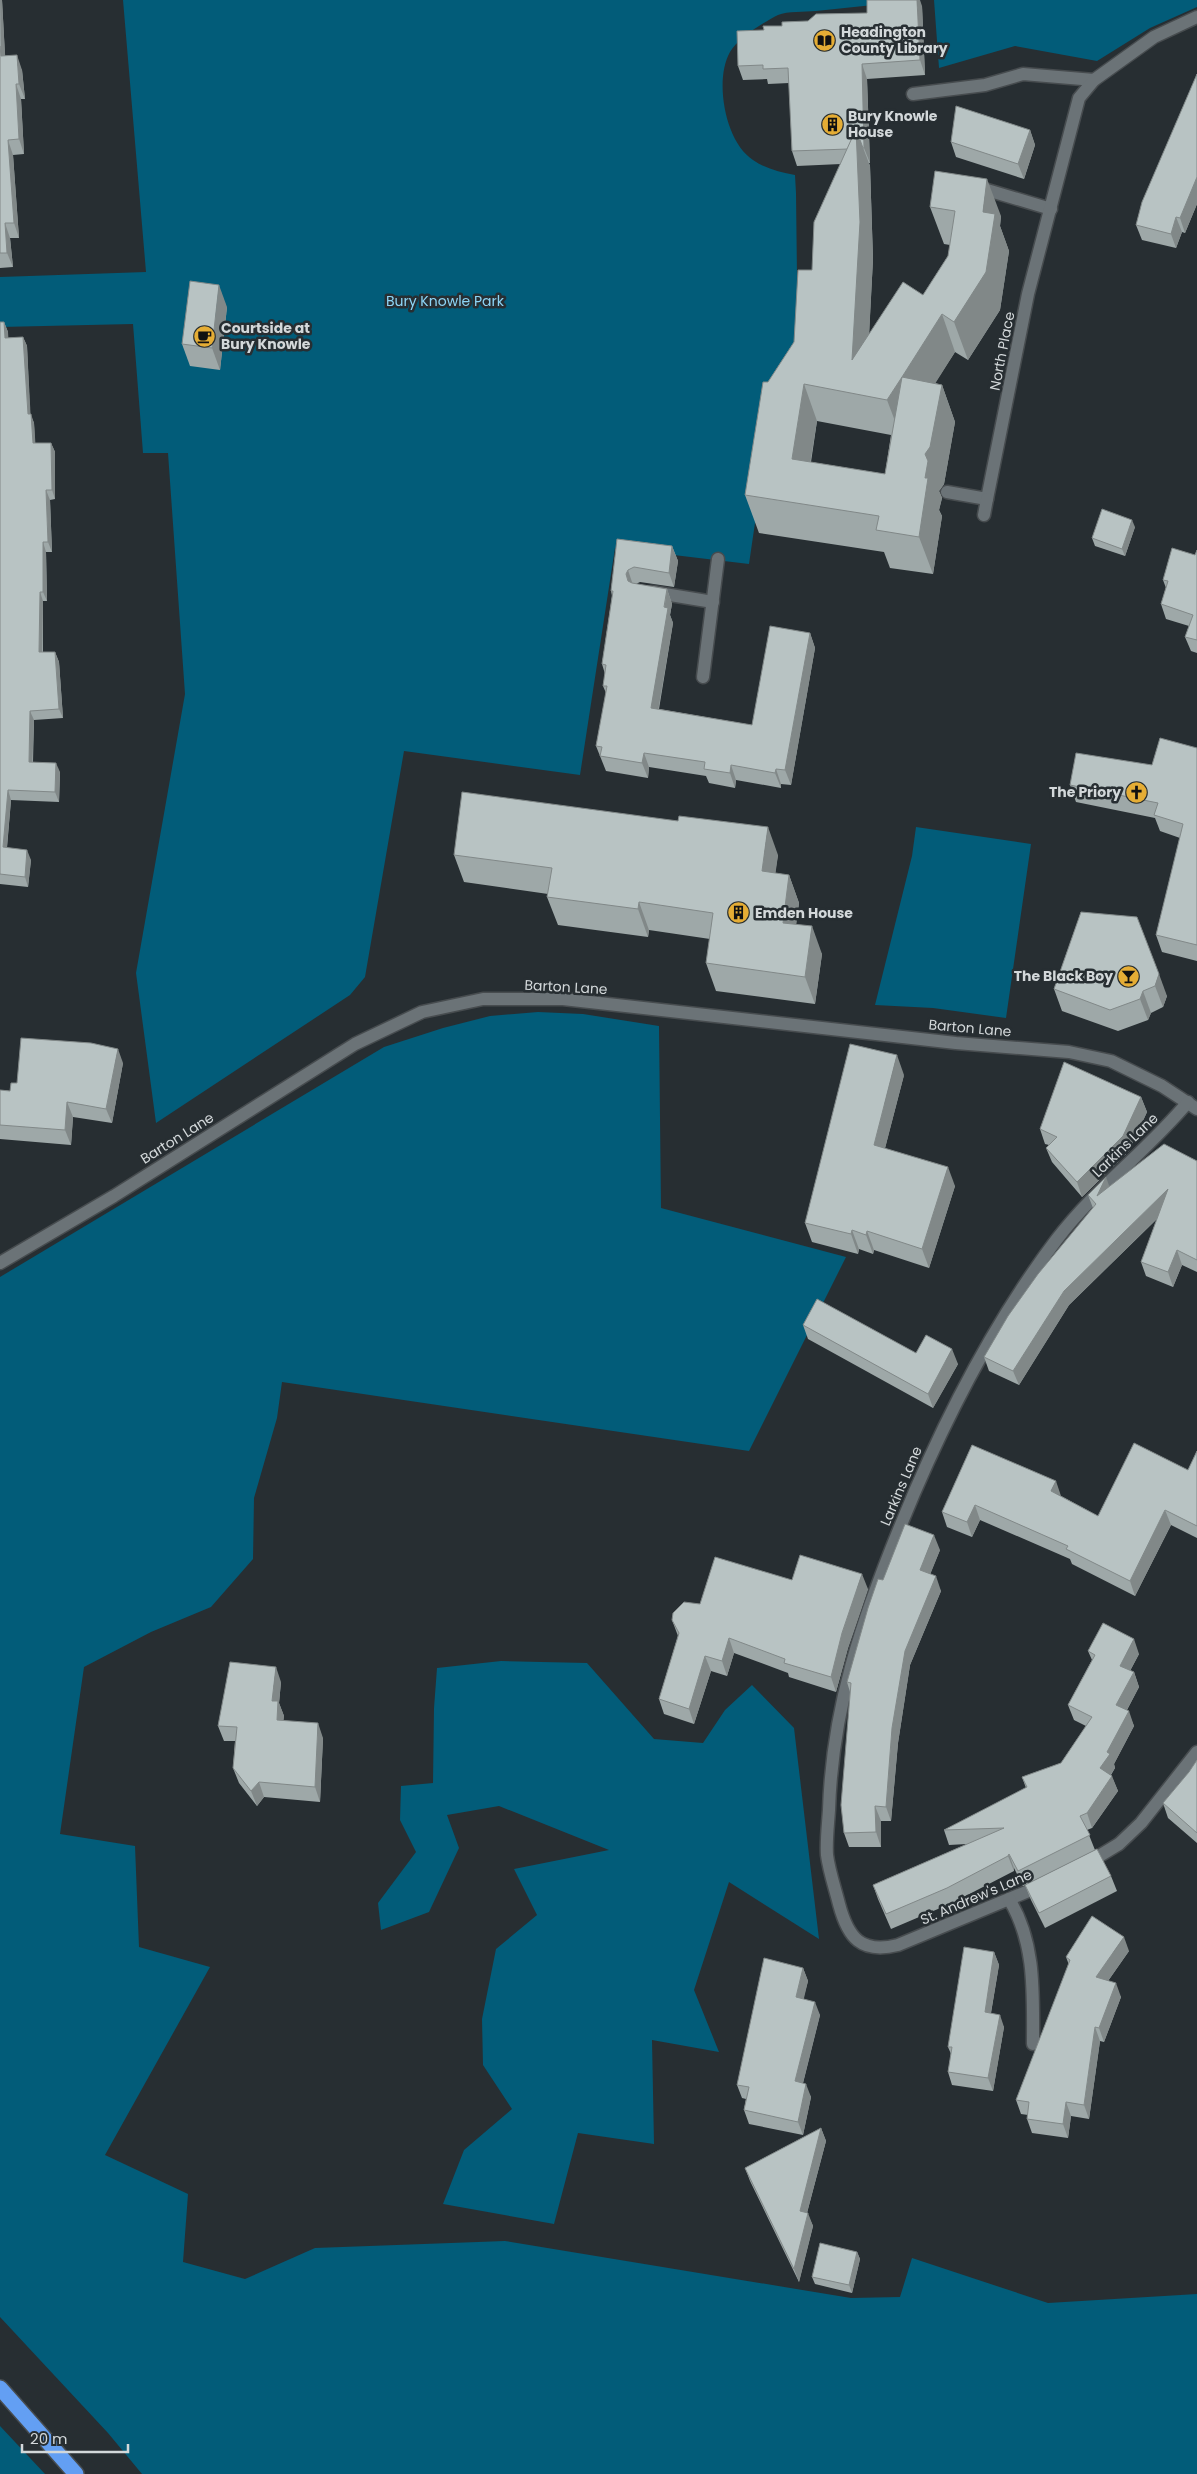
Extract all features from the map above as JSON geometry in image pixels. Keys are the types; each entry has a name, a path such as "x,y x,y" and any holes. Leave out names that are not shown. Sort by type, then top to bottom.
{"highway":[{"path":"0,2388 25,2414 76,2474"}],"street":[{"name":"North Place","path":"984,515 1028,294 1079,98 1094,80 1154,37 1197,17"},
{"path":"913,94 985,85 1023,74 1094,80"},
{"path":"966,184 1051,209"},
{"path":"947,492 987,499"},
{"path":"703,677 718,559"},
{"path":"638,590 713,602"},
{"name":"Barton Lane","path":"0,1263 114,1196 356,1044 422,1012 483,999 563,999 956,1043 1069,1052 1111,1061 1162,1086 1192,1105"},
{"name":"Larkins Lane","path":"866,1947 855,1938 843,1920 827,1856 829,1791 833,1749 848,1669 890,1550 934,1444 989,1343 1052,1247 1088,1201 1169,1124 1192,1105"},
{"path":"1074,1871 1119,1844 1142,1823 1197,1752"},
{"name":"St. Andrew's Lane","path":"866,1947 880,1950 898,1945 1058,1878"},
{"path":"1009,1899 1017,1912 1031,1956 1033,1974 1033,2044"}],"green space":[{"name":"Bury Knowle Park","path":"123,0 921,0 791,12 778,15 739,41 730,52 725,64 723,94 725,110 735,139 743,151 763,166 795,175 796,193 798,358 768,434 749,564 615,548 580,775 404,751 365,977 350,995 156,1123 136,973 185,694 168,453 143,453 133,324 0,327 0,277 146,272"},
{"path":"934,0 1197,0 1197,7 1150,28 1097,61 1015,46 939,68"},
{"path":"916,827 1031,844 1006,1018 933,1008 875,1005 912,856"},
{"path":"538,1012 583,1014 659,1026 661,1208 846,1257 749,1451 282,1382 277,1418 254,1498 253,1559 211,1607 151,1632 84,1667 60,1834 135,1846 139,1947 210,1967 105,2155 188,2194 183,2262 245,2279 315,2248 505,2241 851,2298 900,2297 912,2258 1048,2303 1197,2294 1197,2474 142,2474 108,2433 0,2317 0,1277 384,1047 443,1028 490,1016"},
{"path":"501,1661 587,1663 654,1739 703,1743 725,1710 752,1685 794,1728 819,1939 729,1882 694,1990 719,2052 652,2040 654,2144 578,2133 554,2224 443,2204 464,2150 512,2109 483,2065 482,2019 496,1949 537,1915 514,1869 609,1850 499,1806 447,1815 459,1848 429,1912 381,1930 378,1903 416,1852 400,1820 401,1786 433,1783 434,1708 437,1668"},
{"path":"0,2426 45,2474 0,2474"}],"building":[{"name":"Bury Knowle House","path":"867,0 917,0 920,60 862,64 864,148 856,129 848,149 792,151 788,68 763,69 763,65 738,66 737,31 764,30 763,26 782,26 782,22 808,21 816,14 867,13"},
{"path":"0,46 1,56 17,55 19,84 16,84 19,139 8,140 14,223 5,223 7,253 0,253"},
{"path":"1197,74 1197,177 1180,218 1176,217 1171,234 1136,225 1142,202"},
{"path":"956,106 1030,130 1018,164 951,142"},
{"path":"856,129 860,222 852,360 903,282 923,295 948,256 955,211 930,207 935,171 987,179 983,212 995,214 986,272 954,322 942,314 902,377 942,385 930,447 925,454 928,461 925,478 928,478 919,537 876,530 879,516 745,495 763,382 768,382 794,342 798,270 812,270 814,222","holes":["902,377 885,474 792,459 804,384 887,400"]},
{"path":"190,281 219,285 212,348 182,344"},
{"path":"0,322 4,322 5,338 23,337 28,414 31,414 33,443 51,443 52,490 46,490 48,542 43,542 43,592 40,592 39,652 55,652 59,709 30,711 29,762 56,763 55,792 8,790 3,847 27,850 25,877 0,874"},
{"path":"1102,509 1132,520 1122,549 1092,538"},
{"path":"617,539 672,546 669,573 634,567 628,570 626,574 628,581 632,583 667,589 664,607 668,608 651,708 752,725 770,626 810,633 785,770 776,769 775,773 731,765 730,773 704,769 705,762 644,753 642,763 600,756 602,747 596,746 607,686 603,686 606,665 602,664 613,591 611,591"},
{"path":"1172,548 1195,555 1197,550 1197,640 1185,637 1193,615 1161,604 1168,581 1163,580"},
{"path":"1160,738 1197,748 1197,945 1156,935 1183,824 1154,815 1158,803 1070,785 1076,753 1152,765"},
{"name":"Emden House","path":"462,792 678,821 679,816 768,827 762,871 789,875 783,923 812,926 805,977 706,963 713,913 639,902 638,909 547,897 552,868 454,855"},
{"path":"1081,912 1137,917 1159,974 1155,986 1143,991 1140,999 1110,1010 1054,989"},
{"path":"21,1038 91,1043 118,1049 106,1109 67,1102 65,1130 0,1125 0,1090 10,1091 11,1083 17,1083"},
{"path":"850,1044 897,1055 874,1145 948,1167 922,1249 867,1231 866,1235 852,1230 851,1234 805,1223"},
{"path":"1064,1062 1141,1097 1123,1136 1077,1182 1046,1148 1057,1137 1040,1129"},
{"path":"1164,1144 1197,1161 1197,1260 1177,1250 1168,1272 1141,1262 1168,1189 1064,1291 1013,1371 984,1357 1008,1316 1038,1274 1096,1204 1088,1195 1106,1177 1097,1196"},
{"path":"817,1299 916,1353 926,1335 952,1349 928,1394 803,1325"},
{"path":"1134,1443 1188,1470 1197,1451 1197,1526 1165,1510 1130,1581 1066,1549 1068,1546 975,1505 967,1522 942,1512 972,1445 1056,1481 1051,1491 1098,1516"},
{"path":"905,1524 934,1535 920,1570 936,1576 905,1651 892,1728 886,1807 875,1806 876,1832 844,1833 841,1805 851,1683 847,1682 878,1579 883,1580"},
{"path":"800,1555 862,1574 842,1633 831,1677 784,1663 785,1659 729,1638 722,1661 705,1656 689,1709 659,1699 679,1633 672,1620 673,1613 684,1602 700,1604 715,1557 792,1580"},
{"path":"1103,1623 1134,1639 1120,1666 1134,1672 1116,1705 1129,1711 1107,1752 1110,1754 1100,1768 1112,1776 1087,1813 1080,1816 1090,1835 1018,1871 1009,1854 947,1888 886,1914 873,1885 1004,1828 944,1830 1027,1787 1022,1777 1061,1763 1092,1717 1068,1705 1095,1655 1088,1651"},
{"path":"230,1662 276,1667 272,1701 278,1701 277,1720 318,1723 315,1787 259,1782 251,1791 233,1768 237,1727 218,1726"},
{"path":"1197,1760 1197,1833 1163,1803"},
{"path":"1097,1849 1111,1876 1039,1913 1025,1885"},
{"path":"1092,1916 1124,1937 1096,1977 1116,1983 1099,2028 1095,2027 1084,2105 1066,2102 1063,2124 1027,2119 1029,2102 1016,2100 1070,1960 1066,1957"},
{"path":"964,1947 994,1952 985,2012 1000,2015 988,2078 948,2072 952,2047 948,2047"},
{"path":"764,1958 803,1968 796,1997 815,2002 795,2081 806,2084 798,2122 744,2110 749,2087 737,2085"},
{"path":"821,2128 800,2211 808,2213 794,2269 745,2168"},
{"path":"820,2243 857,2252 849,2285 812,2277"}],"place":[{"name":"Headington County Library","path":"825,40"},
{"name":"Bury Knowle House","path":"832,124"},
{"name":"Courtside at Bury Knowle","path":"205,336"},
{"name":"The Priory","path":"1137,792"},
{"name":"Emden House","path":"739,913"},
{"name":"The Black Boy","path":"1129,976"}]}
